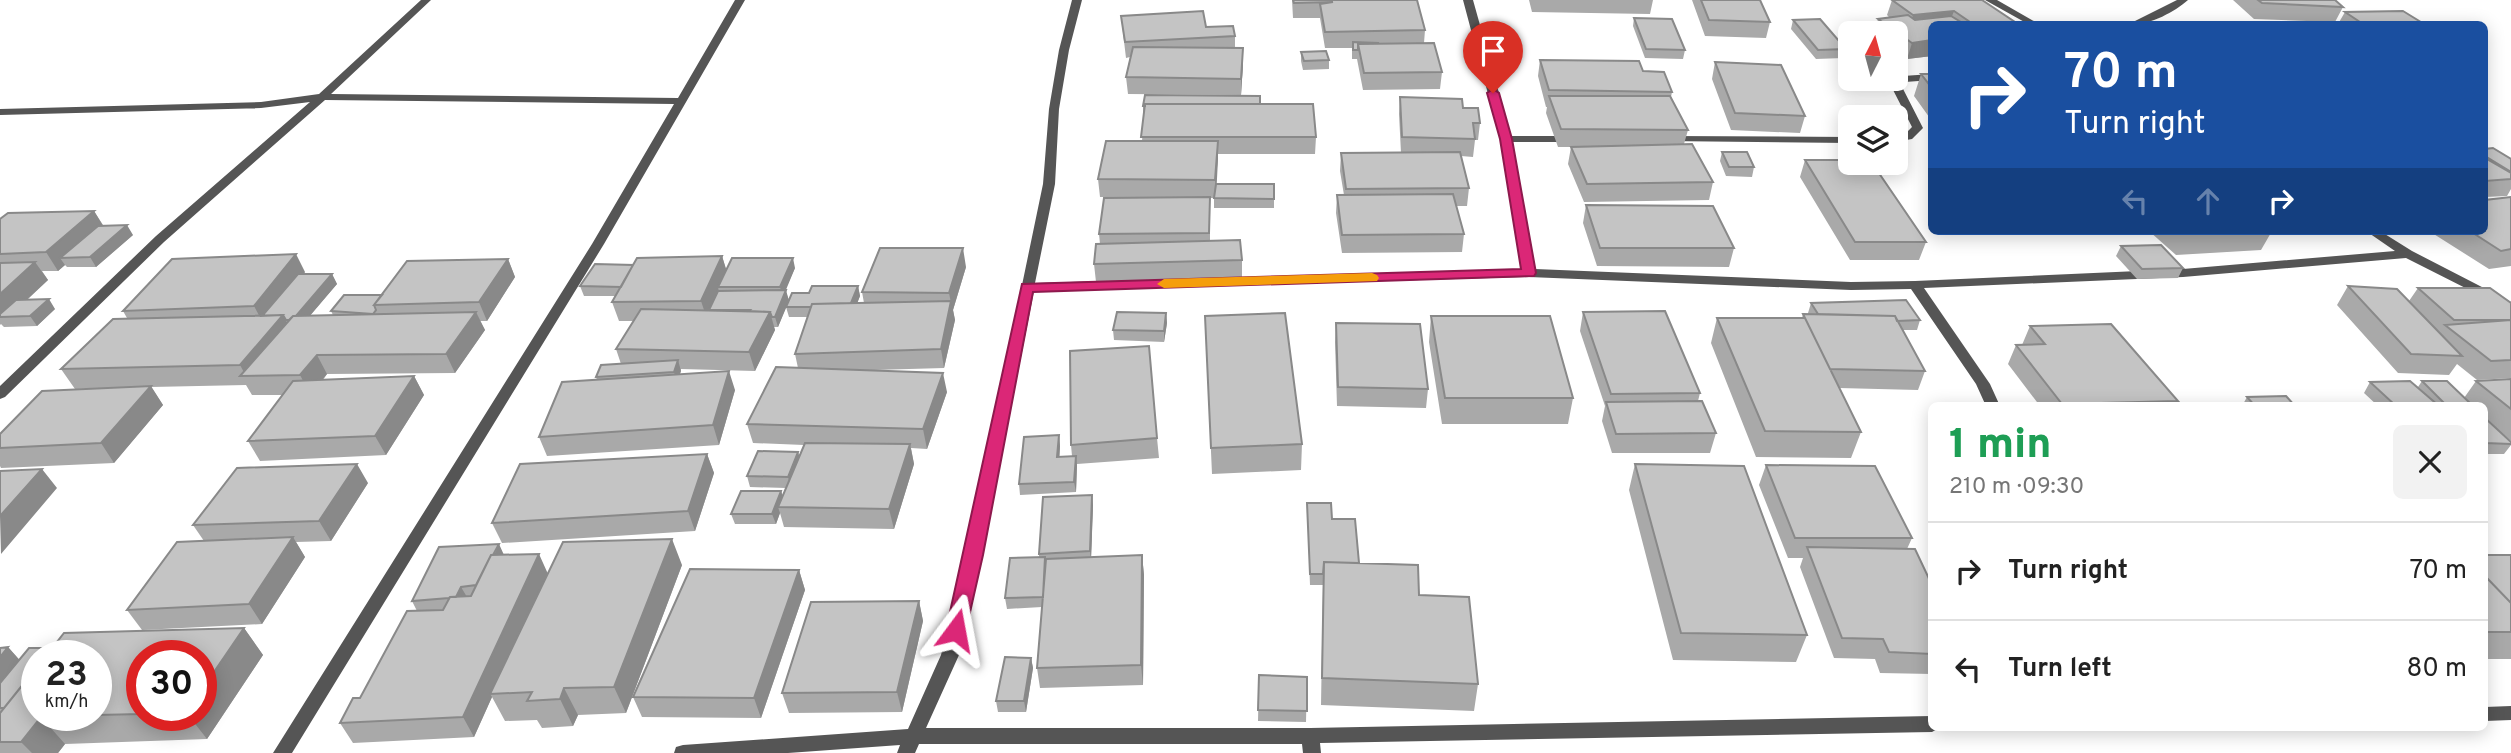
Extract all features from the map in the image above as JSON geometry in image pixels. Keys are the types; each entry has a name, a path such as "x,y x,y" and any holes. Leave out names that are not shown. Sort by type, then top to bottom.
{"street":[{"path":"0,394 160,239 322,97 426,0"},
{"path":"282,753 598,244 740,0"},
{"path":"909,745 950,655 974,555 1049,184 1054,109 1064,50 1077,0"},
{"path":"1468,0 1506,139 1529,273"},
{"path":"1990,0 2028,21"},
{"path":"2141,21 2183,0"},
{"path":"1906,105 1895,84 1903,79 1928,77"},
{"path":"0,112 261,105 322,97 682,101"},
{"path":"1908,109 1918,128 1908,137"},
{"path":"1506,139 1588,139"},
{"path":"1657,139 1838,140"},
{"path":"2378,235 2408,254 2511,307"},
{"path":"1027,287 1529,273 1851,286 1915,285 2183,273 2408,254"},
{"path":"1915,285 1983,384 1991,402"},
{"path":"2488,714 2511,713"},
{"path":"683,753 909,745 1311,744 1928,724"}],"building":[{"path":"1293,0 1417,0 1425,30 1325,32 1320,4 1333,2 1294,3"},
{"path":"1701,0 1760,0 1770,22 1709,20"},
{"path":"1892,0 1982,0 2014,21 1969,21 1954,11 1913,15"},
{"path":"2258,0 2335,0 2343,7 2262,3"},
{"path":"1203,11 1206,27 1233,26 1235,36 1125,42 1121,16"},
{"path":"2403,11 2419,21 2358,21 2345,12"},
{"path":"1908,15 1915,20 1951,16 1959,21 1928,21 1928,41 1912,43 1908,40 1908,21 1878,19"},
{"path":"1634,18 1672,19 1685,50 1646,49"},
{"path":"1820,19 1838,40 1838,49 1818,50 1793,20"},
{"path":"1353,42 1379,43 1358,44 1358,50 1353,50"},
{"path":"1434,43 1442,72 1364,73 1358,44"},
{"path":"1133,47 1243,48 1241,79 1126,77"},
{"path":"1326,51 1329,60 1304,61 1301,52"},
{"path":"1540,60 1639,61 1643,71 1664,72 1672,92 1549,90"},
{"path":"1715,62 1781,65 1805,116 1735,113"},
{"path":"1921,74 1928,74 1928,83"},
{"path":"1145,95 1260,96 1260,104 1143,106"},
{"path":"1549,96 1670,96 1688,130 1561,129"},
{"path":"1400,97 1462,99 1463,108 1478,108 1480,123 1473,123 1475,139 1402,137"},
{"path":"1145,104 1313,104 1316,137 1141,137"},
{"path":"1106,141 1218,141 1215,180 1098,179"},
{"path":"1692,144 1713,182 1587,184 1571,147"},
{"path":"2493,148 2511,159 2511,172 2488,158 2488,149"},
{"path":"1460,152 1469,188 1346,189 1341,153"},
{"path":"1722,152 1747,152 1754,167 1729,167"},
{"path":"1805,160 1838,160 1838,175 1880,175 1926,242 1855,242"},
{"path":"2488,160 2511,173 2511,179 2488,181"},
{"path":"1216,184 1274,184 1274,199 1214,198"},
{"path":"1453,194 1464,234 1342,235 1337,195"},
{"path":"1210,197 1209,233 1099,234 1104,198"},
{"path":"2511,197 2511,249 2501,251 2476,235 2488,235 2488,200"},
{"path":"1586,205 1713,206 1734,248 1600,248"},
{"path":"94,211 46,252 0,254 0,219 8,213"},
{"path":"127,225 90,257 60,258 98,226"},
{"path":"1240,240 1242,260 1094,264 1096,244"},
{"path":"2161,245 2183,268 2142,269 2121,246"},
{"path":"880,248 963,248 949,293 862,292"},
{"path":"296,254 254,306 123,311 172,259"},
{"path":"722,256 701,301 612,302 637,258"},
{"path":"732,258 793,258 780,287 718,287"},
{"path":"508,259 479,302 374,305 407,261"},
{"path":"35,262 0,294 0,263"},
{"path":"595,264 633,265 621,287 580,286"},
{"path":"298,274 332,274 296,316 286,320 283,315 262,316"},
{"path":"812,286 858,286 851,303 786,307 792,293 809,293"},
{"path":"2348,286 2397,289 2462,356 2411,354"},
{"path":"2418,288 2490,288 2511,303 2511,320 2454,320"},
{"path":"786,290 775,317 772,317 770,312 709,310 718,291"},
{"path":"344,295 382,295 374,305 376,310 373,314 331,311"},
{"path":"49,299 30,316 0,317 16,300"},
{"path":"1906,300 1920,320 1897,321 1895,316 1818,314 1811,303"},
{"path":"951,301 941,349 795,354 812,304"},
{"path":"641,309 770,312 749,352 616,349"},
{"path":"1665,311 1700,393 1611,394 1583,312"},
{"path":"476,312 446,354 317,355 300,375 240,376 293,316"},
{"path":"1117,312 1166,313 1164,331 1113,330"},
{"path":"1285,313 1302,444 1211,448 1205,316"},
{"path":"1803,314 1895,316 1925,371 1830,369"},
{"path":"283,315 240,365 61,369 113,319"},
{"path":"1431,316 1550,316 1573,398 1445,398"},
{"path":"1717,318 1805,318 1861,432 1765,431"},
{"path":"2511,320 2511,360 2491,361 2445,325"},
{"path":"1336,323 1420,324 1428,389 1338,387"},
{"path":"2111,324 2178,401 2060,402 2016,345 2045,344 2030,326"},
{"path":"1149,346 1157,438 1071,445 1070,351"},
{"path":"678,360 674,372 596,377 601,365"},
{"path":"776,367 943,373 923,429 747,424"},
{"path":"729,371 713,425 539,437 562,382"},
{"path":"414,376 375,436 248,441 293,381"},
{"path":"2511,379 2511,409 2476,381"},
{"path":"2410,381 2434,402 2392,402 2370,382"},
{"path":"2422,381 2447,381 2469,402 2443,402"},
{"path":"151,386 101,443 0,448 0,434 42,391"},
{"path":"2286,396 2291,402 2251,402 2247,397"},
{"path":"1702,401 1716,433 1616,434 1606,402"},
{"path":"2488,421 2511,442 2488,443"},
{"path":"1059,435 1057,457 1076,456 1074,482 1019,484 1024,437"},
{"path":"805,443 910,444 889,509 778,507"},
{"path":"758,451 798,452 788,477 747,476"},
{"path":"707,454 688,511 492,523 520,464"},
{"path":"357,464 319,521 193,525 237,468"},
{"path":"1635,464 1744,466 1807,635 1681,633"},
{"path":"1766,465 1875,466 1912,538 1795,538"},
{"path":"42,469 0,516 0,471"},
{"path":"741,491 781,491 772,514 731,514"},
{"path":"1092,495 1090,551 1039,554 1043,497"},
{"path":"1307,503 1331,503 1332,519 1355,519 1359,563 1324,562 1323,574 1310,574"},
{"path":"293,537 249,604 127,610 177,542"},
{"path":"672,539 614,687 564,688 560,699 527,701 532,692 490,694 563,542"},
{"path":"499,544 476,585 461,587 456,597 412,601 439,547"},
{"path":"1807,547 1915,549 1928,577 1928,654 1889,652 1883,639 1842,638"},
{"path":"539,554 463,717 340,723 353,698 360,698 407,611 443,610 450,597 471,596 491,555"},
{"path":"1142,555 1141,665 1037,668 1046,559"},
{"path":"2488,555 2511,555 2511,603 2488,579"},
{"path":"1045,557 1043,597 1005,598 1010,558"},
{"path":"1324,562 1418,565 1419,595 1469,597 1478,684 1322,678"},
{"path":"690,569 799,570 754,698 633,697"},
{"path":"2488,579 2511,603 2511,632 2488,632"},
{"path":"919,601 897,692 782,693 811,602"},
{"path":"244,628 217,668 217,640 126,640 126,714 112,715 112,640 59,640 64,633"},
{"path":"8,647 0,657 0,648"},
{"path":"1005,657 1031,658 1024,701 996,701"},
{"path":"21,658 21,687 4,708 0,708 0,683"},
{"path":"1259,675 1307,677 1307,711 1258,710"},
{"path":"21,687 21,731 30,731 21,742 0,742 0,713"}],"slow traffic":[{"path":"1164,284 1372,278"}],"route":[{"path":"956,630 974,555 1027,287 1529,273 1506,139 1493,93"}]}
